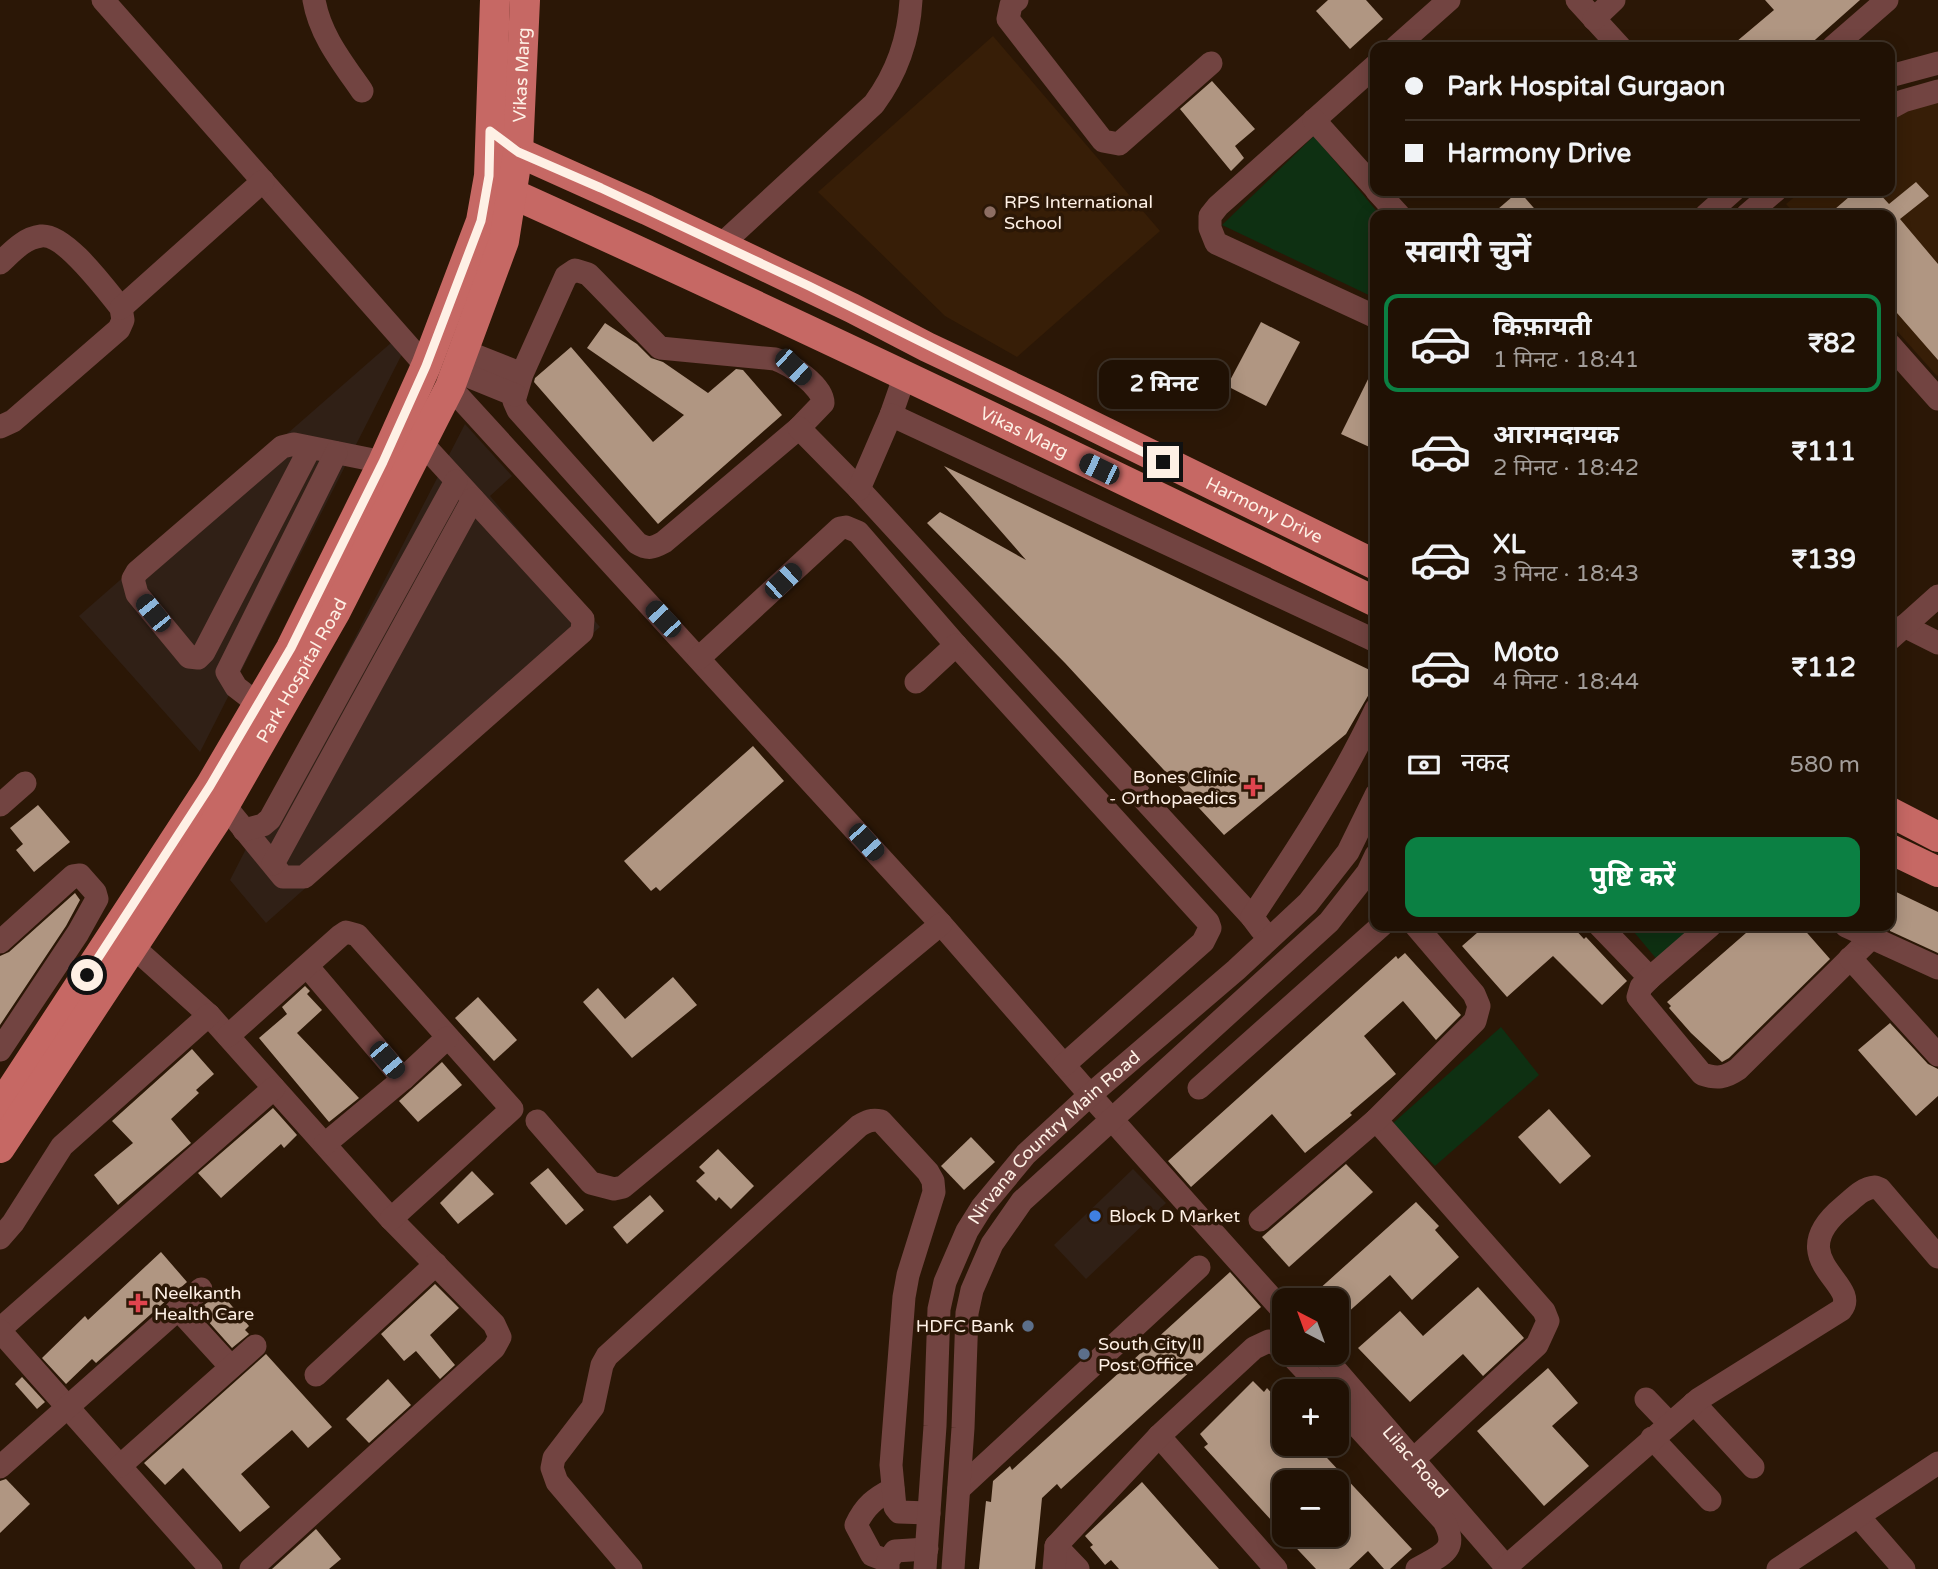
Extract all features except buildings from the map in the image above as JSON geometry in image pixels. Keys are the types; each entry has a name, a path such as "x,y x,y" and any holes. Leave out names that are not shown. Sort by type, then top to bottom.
{"main road":[{"name":"Vikas Marg","path":"490,131 495,0"},
{"name":"Vikas Marg","path":"518,152 525,0"},
{"name":"Harmony Drive","path":"490,131 518,152 852,307 927,347 1370,562"},
{"name":"Park Hospital Road","path":"0,1147 125,938 291,648 383,462 426,366 481,221 489,176 490,131"},
{"name":"Park Hospital Road","path":"0,1107 225,806 336,611 457,370 504,241 518,152"},
{"name":"Vikas Marg","path":"489,176 513,194 711,283 1370,599"},
{"path":"1147,492 1163,462"},
{"path":"1895,816 1938,837"},
{"path":"1895,851 1938,872"}],"street":[{"path":"103,0 426,366"},
{"path":"314,0 326,37 362,90"},
{"path":"721,244 874,104 889,84 906,40 911,0"},
{"path":"1017,0 1011,5 1008,19 1102,142 1119,144 1212,63"},
{"path":"1402,42 1449,0"},
{"path":"1577,0 1615,42"},
{"path":"1594,19 1614,0"},
{"path":"1839,42 1887,0"},
{"path":"1895,75 1938,62"},
{"path":"1370,70 1210,216 1210,228 1216,243 1370,314"},
{"path":"1895,105 1938,91"},
{"path":"1314,120 1370,183"},
{"path":"121,308 263,181"},
{"path":"1382,196 1394,210"},
{"path":"1712,210 1728,196"},
{"path":"0,263 23,243 44,235 53,237 67,247 121,308 123,320 119,329 13,421 0,427"},
{"path":"575,270 588,274 660,348 775,359 793,367 823,398 821,409 664,542 653,548 645,548 637,543 520,412 514,401 518,384 566,276 575,270"},
{"path":"1895,350 1937,396"},
{"path":"457,370 518,384"},
{"path":"457,370 699,658 941,924 1272,1298"},
{"path":"859,489 905,375"},
{"path":"891,415 1370,638"},
{"path":"799,428 859,489 1252,918 1269,940"},
{"path":"225,806 283,877 304,877 582,632 583,619 421,442"},
{"path":"310,448 204,652 198,658 189,657 137,594 133,579 137,572 276,450 294,444 383,462"},
{"path":"258,704 236,687 227,672 336,453"},
{"path":"244,830 262,825 270,819 456,481"},
{"path":"273,864 473,499"},
{"path":"699,658 840,528 846,527 858,532 956,645 1208,922 1210,928 1203,943 1064,1065"},
{"path":"1897,632 1938,596"},
{"path":"1897,632 1938,643"},
{"path":"916,682 956,645"},
{"path":"1252,918 1314,824 1354,756 1370,722"},
{"path":"0,805 25,783"},
{"name":"Nirvana Country Main Road","path":"926,1559 939,1310 945,1282 967,1231 995,1190 1026,1154 1308,903 1348,852 1370,807"},
{"path":"1348,852 1370,867"},
{"name":"Nirvana Country Main Road","path":"953,1569 967,1313 981,1268 998,1234 1022,1201 1329,922 1370,873"},
{"path":"0,942 73,876 80,875 95,892 97,899 78,933 0,1050"},
{"path":"537,1121 591,1183 614,1189 623,1187 941,924"},
{"path":"1199,1088 1375,931"},
{"path":"1261,1220 1376,1120 1475,1021 1479,1013 1474,994 1420,931"},
{"path":"1605,931 1650,978"},
{"path":"1704,931 1650,978 1641,987 1638,997 1702,1074 1713,1078 1725,1077 1738,1069 1871,938"},
{"path":"1856,931 1938,968"},
{"path":"228,1036 340,936 346,932 356,934 512,1109 391,1219"},
{"path":"125,938 209,1015 391,1219 494,1324 500,1337 494,1348 251,1569"},
{"path":"1850,958 1938,1055"},
{"path":"307,966 403,1079"},
{"path":"0,1238 13,1223 62,1146 209,1015"},
{"path":"325,1144 447,1038"},
{"path":"211,1569 0,1330 274,1088"},
{"path":"631,1569 557,1482 552,1468 554,1458 593,1407 602,1365 607,1356 859,1126 874,1120 881,1121 928,1172 933,1181 934,1192 908,1275 904,1297 891,1465 895,1507 899,1512 929,1513"},
{"path":"1376,1120 1544,1311 1548,1321 1537,1345 1414,1460"},
{"path":"1507,1568 1660,1430 1694,1403 1841,1310 1846,1296 1820,1260 1821,1231 1829,1219 1864,1190 1875,1186 1880,1189 1938,1257"},
{"path":"316,1375 436,1264"},
{"path":"959,1489 1199,1268"},
{"path":"0,1467 201,1289"},
{"path":"178,1309 231,1367"},
{"path":"1054,1569 1056,1546 1158,1436 1254,1348 1269,1341 1272,1342"},
{"path":"120,1466 255,1346"},
{"path":"1300,1365 1314,1379"},
{"name":"Lilac Road","path":"1331,1365 1507,1568"},
{"path":"1646,1399 1660,1430 1710,1500"},
{"path":"1694,1403 1753,1467"},
{"path":"1349,1417 1444,1521 1450,1532 1450,1546 1445,1553 1417,1569"},
{"path":"1158,1436 1276,1569"},
{"path":"1778,1569 1938,1463"},
{"path":"894,1489 877,1496 864,1508 856,1525 872,1555 888,1565 895,1551 926,1559"},
{"path":"1859,1517 1904,1569"},
{"path":"1056,1546 1078,1569"}],"shaded area":[{"name":"RPS International School","path":"993,36 1160,231 1017,357 945,316 818,192"},
{"path":"1938,101 1937,376 1895,329 1895,210 1791,210 1786,204 1796,196 1895,196 1895,117"},
{"path":"392,342 402,354 200,752 79,616"},
{"path":"465,424 512,476 490,496 600,627 266,923 230,880"},
{"name":"Block D Market","path":"1133,1169 1166,1203 1086,1279 1054,1245"}],"green space":[{"path":"1314,136 1376,210 1370,210 1370,296 1222,225"},
{"path":"1633,931 1695,931 1659,962"},
{"path":"1501,1027 1539,1075 1435,1166 1392,1124"}],"place":[{"name":"RPS International School","path":"990,212"},
{"name":"Bones Clinic - Orthopaedics","path":"1253,787"},
{"name":"Block D Market","path":"1095,1216"},
{"name":"Neelkanth Health Care","path":"138,1303"},
{"name":"HDFC Bank","path":"1028,1326"},
{"name":"South City II Post Office","path":"1084,1354"}],"route":[{"path":"87,975 210,786 291,648 383,462 426,366 481,221 489,176 490,131 518,152 809,286 1163,462"}]}
